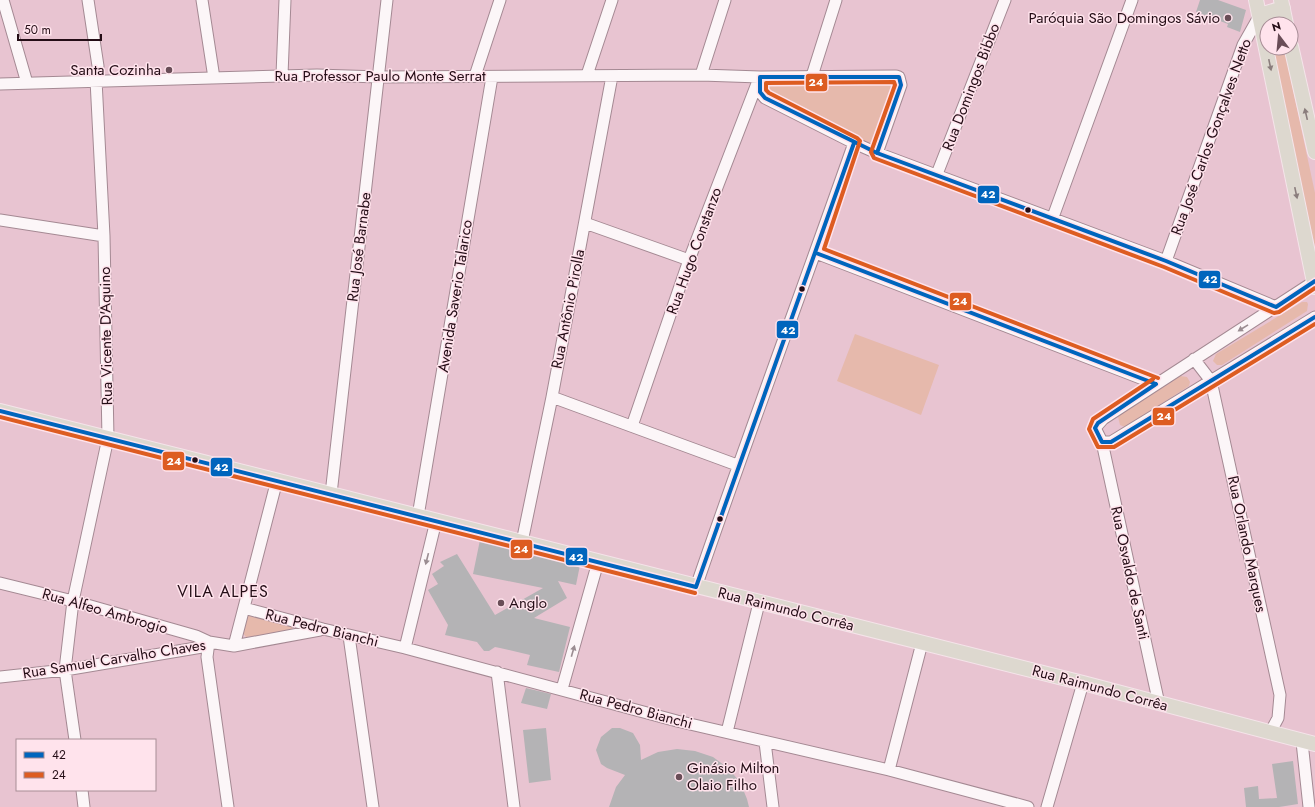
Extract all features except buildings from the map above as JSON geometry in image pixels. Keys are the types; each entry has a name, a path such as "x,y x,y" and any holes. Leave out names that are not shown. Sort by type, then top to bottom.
{"main road":[{"path":"1256,0 1315,283"},
{"path":"1260,15 1282,4 1284,16"},
{"path":"1293,56 1315,152"},
{"name":"Rua Raimundo Corrêa","path":"0,411 759,603 1083,683 1309,743"}],"street":[{"path":"3,0 27,83"},
{"name":"Rua Vicente D'Aquino","path":"65,670 73,601 108,438 104,236 96,80 98,66 88,0"},
{"path":"202,0 214,78"},
{"path":"282,75 285,0"},
{"name":"Rua José Barnabe","path":"331,494 387,0"},
{"path":"475,76 500,0"},
{"path":"587,75 612,0"},
{"path":"701,74 725,0"},
{"path":"812,76 836,0"},
{"name":"Rua Domingos Bibbo","path":"937,174 1005,0"},
{"path":"1053,217 1132,0"},
{"name":"Rua José Carlos Gonçalves Netto","path":"1166,261 1243,45 1260,15"},
{"name":"Rua Professor Paulo Monte Serrat","path":"0,84 282,75 492,77 701,74 760,77 899,77 901,85 877,153"},
{"name":"Rua Antônio Pirolla","path":"522,542 552,397 612,76"},
{"name":"Avenida Saverio Talarico","path":"418,516 492,77"},
{"path":"760,77 760,92 765,98 854,143 877,153 1053,217 1166,261 1276,307"},
{"name":"Rua Hugo Constanzo","path":"632,426 689,260 760,77"},
{"path":"696,587 737,465 816,252 854,143"},
{"path":"0,220 104,236"},
{"path":"585,223 689,260"},
{"path":"816,252 1156,384 1315,283"},
{"path":"1102,442 1111,442 1315,317"},
{"name":"Rua Orlando Marques","path":"1194,359 1210,381 1280,695 1278,718 1270,733"},
{"name":"Rua Osvaldo de Santi","path":"1156,384 1098,424 1096,428 1102,442 1158,704"},
{"path":"552,397 737,465"},
{"path":"234,646 277,480"},
{"path":"405,648 436,521"},
{"path":"562,689 598,562"},
{"name":"Rua Alfeo Ambrogio","path":"0,583 73,601 196,636 209,642"},
{"path":"727,732 759,603"},
{"name":"Rua Pedro Bianchi","path":"244,608 349,636 405,648 498,672 677,721 889,770 1028,807"},
{"name":"Rua Samuel Carvalho Chaves","path":"0,677 65,670 202,647 209,642 234,646 323,629"},
{"path":"349,636 373,807"},
{"path":"209,642 206,657 228,807"},
{"path":"889,770 922,643"},
{"path":"65,670 75,739"},
{"path":"498,672 514,807"},
{"path":"1047,807 1083,683"},
{"path":"765,742 773,807"},
{"path":"1309,743 1309,807"},
{"path":"82,791 84,807"}],"shaded area":[{"path":"1273,56 1286,56 1315,193 1315,247"},
{"path":"800,81 882,81 890,85 893,94 875,143 863,142 767,91 765,88 767,84"},
{"path":"1302,302 1307,302 1307,311 1222,365 1217,365 1213,361 1216,354"},
{"path":"855,334 939,365 921,415 837,381"},
{"path":"1180,376 1187,377 1190,382 1189,386 1125,427 1120,425 1118,417 1120,415"},
{"path":"251,615 292,627 293,631 291,633 246,637 243,633 247,616"}],"transit line":[{"name":"42","path":"760,77 899,77 901,85 877,153 765,98 760,92 760,77"},
{"name":"24","path":"1158,378 824,249 860,141 857,138 769,93 766,90 766,83 894,82 895,85 871,152 874,158 1164,267 1274,313 1279,312 1315,288"},
{"name":"42","path":"0,411 696,587 854,143"},
{"name":"42","path":"877,153 1166,261 1276,307 1315,281"},
{"name":"42","path":"816,253 1156,384"},
{"name":"42","path":"1156,384 1098,423 1095,428 1102,442 1111,442 1315,317"},
{"name":"24","path":"1153,379 1093,419 1089,429 1098,447 1114,447 1315,324"},
{"name":"24","path":"0,417 695,593"}],"place":[{"name":"Paróquia São Domingos Sávio","path":"1228,18"},
{"name":"Santa Cozinha","path":"169,70"},
{"name":"Anglo","path":"501,603"},
{"name":"Ginásio Milton Olaio Filho","path":"679,777"}],"district":[{"name":"VILA ALPES","path":"223,591"}]}
